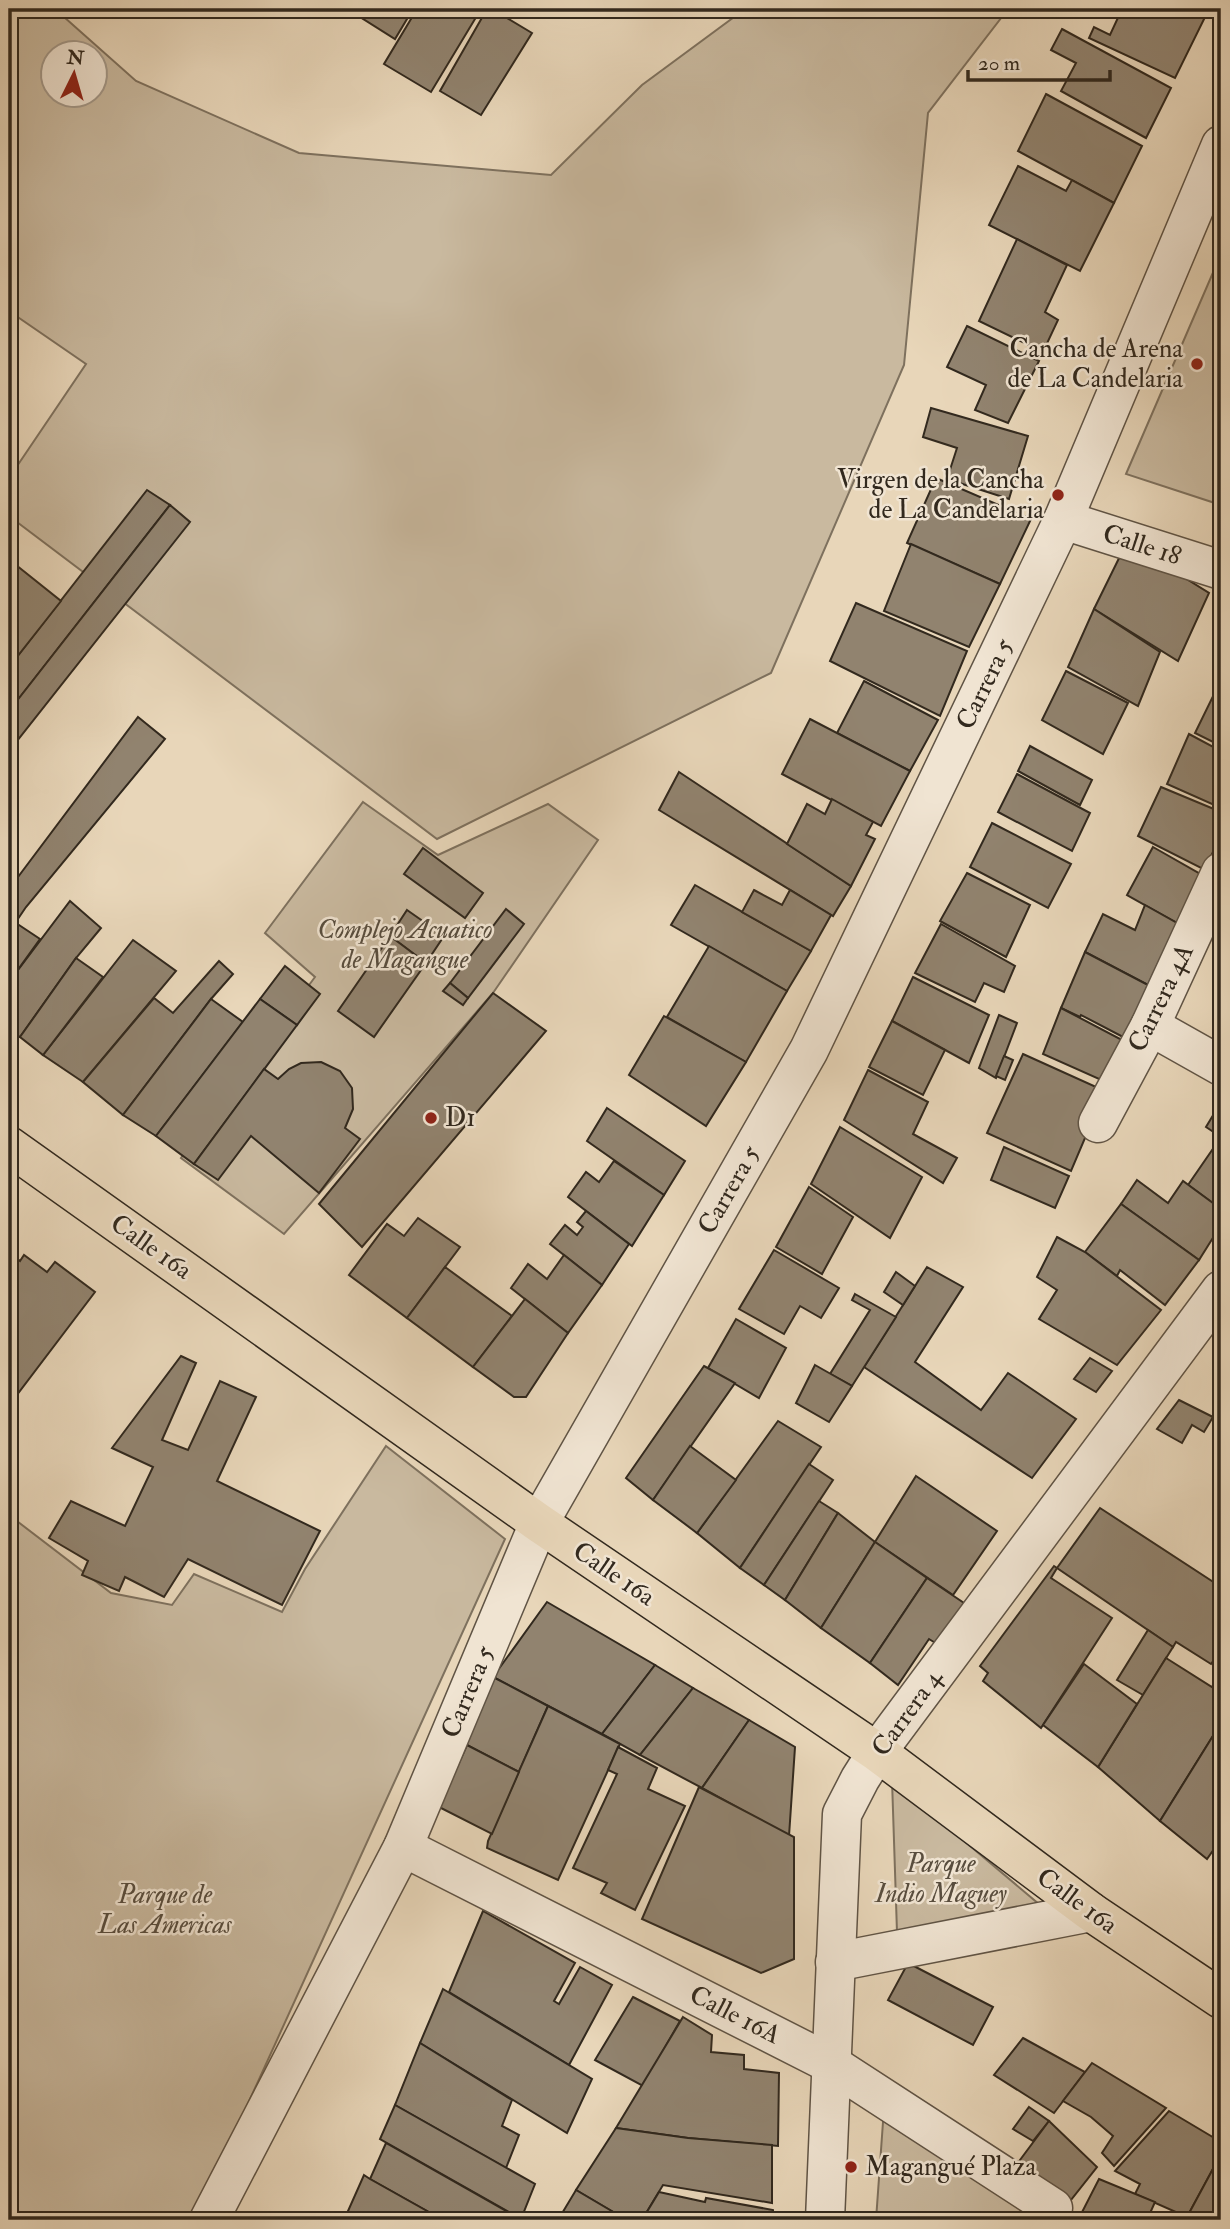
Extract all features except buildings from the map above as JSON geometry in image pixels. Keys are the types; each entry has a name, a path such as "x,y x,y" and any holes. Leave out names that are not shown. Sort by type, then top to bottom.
{"main road":[{"name":"Calle 16a","path":"9,1146 539,1523 877,1752 1091,1912 1221,1998"}],"street":[{"name":"Carrera 5","path":"209,2220 403,1847 539,1523 809,1050 1063,520 1221,145"},
{"name":"Calle 18","path":"1063,520 1221,570"},
{"name":"Carrera 4A","path":"1098,1123 1150,1026 1221,872"},
{"path":"1150,1026 1221,1066"},
{"name":"Carrera 4","path":"825,2220 842,1814 877,1752 1221,1290"},
{"name":"Calle 16A","path":"403,1847 831,2064 1051,2214"},
{"path":"835,1962 1091,1912"}],"green space":[{"path":"9,9 55,9 88,38 38,38 38,108 108,108 108,56 136,81 299,153 551,175 642,85 745,9 1008,9 928,113 904,365 771,673 437,839 9,516 9,478 86,364 9,311"},
{"name":"Cancha de Arena de La Candelaria","path":"1221,254 1221,505 1126,474"},
{"name":"Complejo Acuatico de Magangue","path":"363,802 438,855 548,804 598,840 493,993 284,1234 181,1158 315,977 265,933"},
{"name":"Parque de Las Americas","path":"386,1446 505,1539 195,2220 9,2220 9,1515 111,1593 172,1605 194,1574 282,1612 305,1569"},
{"name":"Parque Indio Maguey","path":"892,1780 1040,1905 897,1932"},
{"path":"884,2108 1039,2220 876,2220"}],"place":[{"name":"Cancha de Arena de La Candelaria","path":"1197,364"},
{"name":"Virgen de la Cancha de La Candelaria","path":"1058,495"},
{"name":"D1","path":"431,1118"},
{"name":"Magangué Plaza","path":"851,2167"}]}
